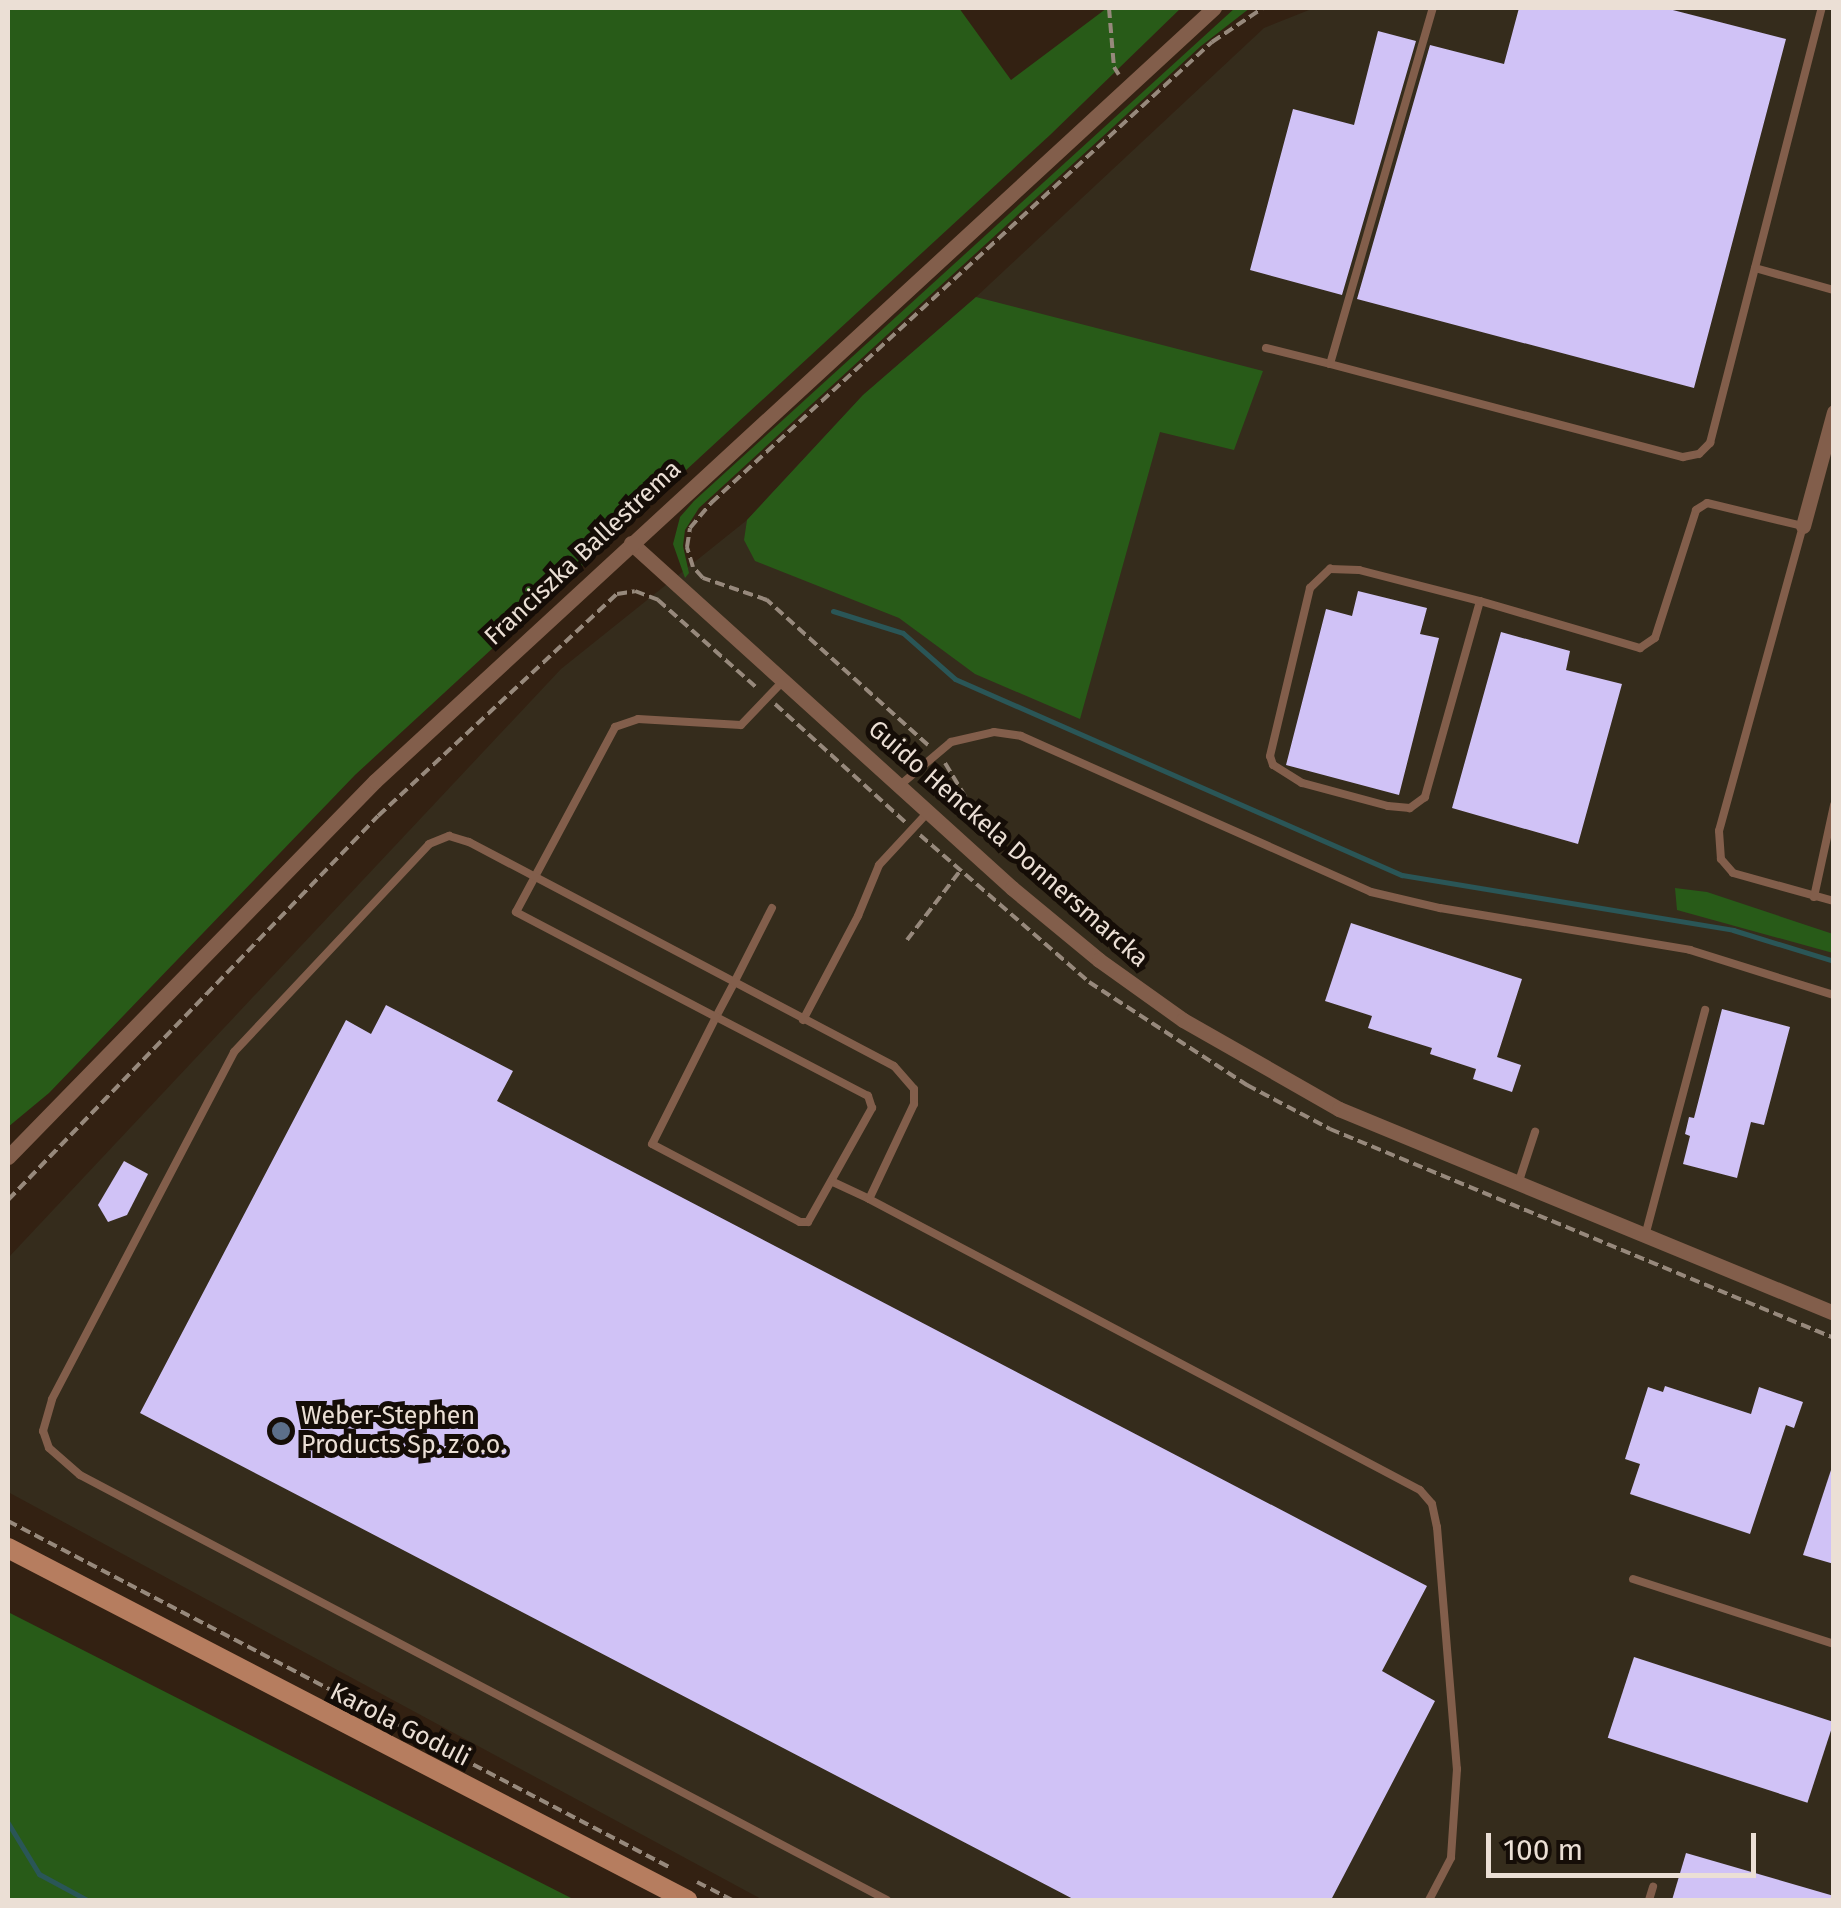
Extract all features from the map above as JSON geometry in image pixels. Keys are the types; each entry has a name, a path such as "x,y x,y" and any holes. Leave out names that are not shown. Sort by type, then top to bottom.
{"street":[{"name":"Franciszka Ballestrema","path":"8,1157 375,781 1214,8"},
{"path":"1803,526 1834,412"},
{"name":"Guido Henckela Donnersmarcka","path":"631,543 1057,927 1182,1020 1339,1109 1517,1186 1834,1313"},
{"name":"Karola Goduli","path":"8,1548 90,1594 690,1890"},
{"name":"Karola Goduli","path":"8,1564 90,1594"}],"lane":[{"path":"1330,364 1432,8"},
{"path":"1266,348 1682,457 1698,454 1710,443 1822,8"},
{"path":"1755,268 1834,290"},
{"path":"1480,601 1426,797 1410,808 1388,806 1302,783 1273,765 1270,756 1310,588 1330,569 1360,570 1480,601 1640,648 1654,638 1696,510 1707,503 1803,526 1720,831 1721,859 1732,874 1834,902"},
{"path":"772,908 716,1017 652,1144 800,1222 815,1216 872,1108 868,1096 716,1017 516,912 612,732 621,722 638,719 741,724 783,681"},
{"path":"899,786 951,742 994,732 1021,736 1371,892 1440,908 1690,950 1834,995"},
{"path":"1814,897 1834,805"},
{"path":"804,1020 858,916 879,865 928,812"},
{"path":"869,1199 909,1120 914,1089 894,1066 469,842 449,836 429,844 250,1033 218,1081 52,1398 43,1430 48,1448 80,1475 887,1900"},
{"path":"1645,1236 1704,1010"},
{"path":"1517,1186 1535,1132"},
{"path":"832,1182 1420,1490 1432,1504 1457,1769 1452,1858 1429,1900"},
{"path":"1633,1579 1834,1644"},
{"path":"1649,1900 1653,1887"}],"path":[{"path":"1109,8 1114,67 1127,87"},
{"path":"928,744 766,600 704,578 693,567 687,548 690,528 711,503 1212,42 1263,8"},
{"path":"8,1200 378,816 618,594 635,591 658,600 1089,982 1247,1085 1330,1128 1834,1338"},
{"path":"941,758 979,826"},
{"path":"907,940 960,871"},
{"path":"8,1520 676,1871"},
{"path":"690,1890 732,1900"}],"shaded area":[{"path":"1314,8 1833,8 1833,1900 763,1900 8,1492 8,1258 561,669 747,520 863,395 976,297 1264,28"}],"green space":[{"path":"8,8 959,8 1011,80 1107,8 1181,8 1050,135 355,775 49,1093 8,1127"},
{"path":"1235,8 1250,8 1201,46 699,508 685,530 683,546 689,573 685,578 673,544 680,517 694,501"},
{"path":"976,297 1263,371 1234,450 1160,432 1080,719 975,674 899,618 755,561 744,540 747,520 863,395"},
{"path":"1675,888 1707,892 1833,934 1833,953 1677,910"},
{"path":"8,1612 575,1900 8,1900"}],"building":[{"path":"1519,8 1665,8 1786,39 1694,388 1357,299 1430,45 1504,64"},
{"path":"1378,31 1416,41 1342,295 1250,270 1293,109 1354,125"},
{"path":"1358,591 1427,608 1420,634 1439,638 1399,795 1286,765 1326,609 1352,616"},
{"path":"1501,632 1570,651 1566,670 1622,684 1578,844 1452,808"},
{"path":"1351,923 1522,979 1497,1057 1521,1065 1512,1092 1473,1079 1476,1069 1430,1054 1432,1048 1368,1028 1372,1016 1325,1001"},
{"path":"386,1005 513,1071 497,1101 1427,1586 1382,1671 1435,1701 1331,1900 1075,1900 140,1413 346,1020 371,1034"},
{"path":"1722,1009 1790,1027 1764,1125 1751,1122 1737,1178 1683,1164 1690,1136 1685,1134 1689,1117 1694,1118"},
{"path":"124,1161 148,1174 127,1215 108,1222 98,1205"},
{"path":"1665,1386 1751,1414 1759,1387 1803,1402 1794,1428 1786,1425 1750,1534 1630,1494 1640,1464 1625,1459 1648,1387 1663,1392"},
{"path":"1831,1470 1834,1471 1834,1564 1803,1555"},
{"path":"1634,1657 1834,1722 1807,1803 1608,1738"},
{"path":"1686,1853 1834,1896 1834,1900 1672,1900"}],"waterway":[{"path":"833,611 903,633 955,679 1402,875 1733,930 1834,961"},
{"path":"8,1823 39,1874 87,1900"}],"place":[{"name":"Weber-Stephen Products Sp. z o.o.","path":"281,1431"}]}
